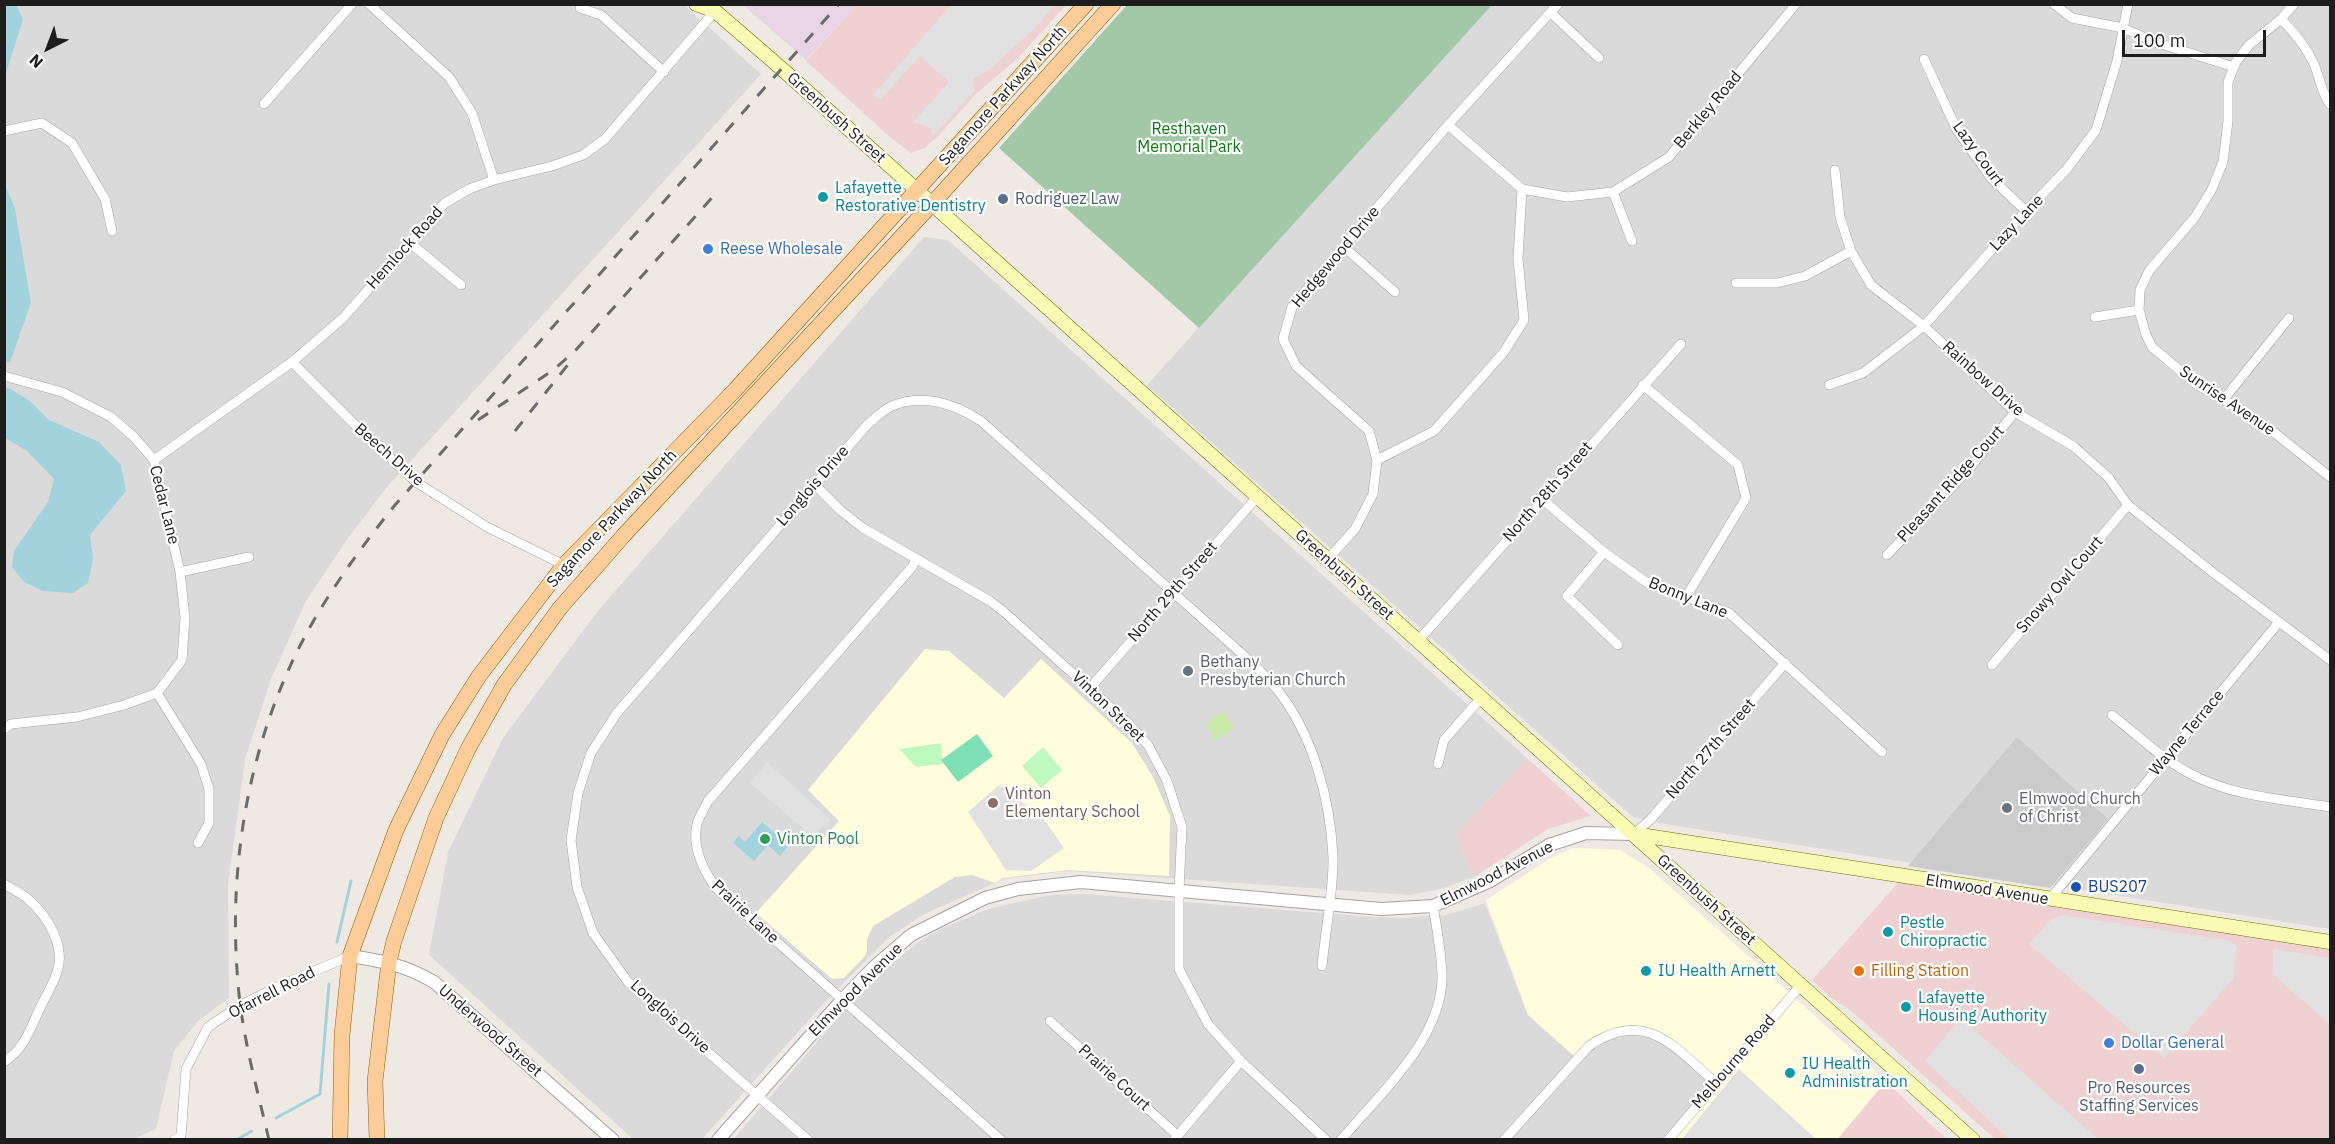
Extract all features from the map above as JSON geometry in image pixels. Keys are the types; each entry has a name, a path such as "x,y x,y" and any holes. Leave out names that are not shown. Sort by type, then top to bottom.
{"main road":[{"name":"Greenbush Street","path":"696,4 714,8 1973,1140"},
{"name":"Sagamore Parkway North","path":"340,1140 342,1035 350,956 396,830 442,735 479,676 564,565 735,390 1086,4"},
{"name":"Sagamore Parkway North","path":"377,1140 375,1081 389,962 436,818 468,749 504,685 560,608 624,535 932,204 1113,4"},
{"name":"Elmwood Avenue","path":"1634,834 2331,942"}],"street":[{"path":"264,104 352,4"},
{"path":"369,4 449,77 472,113 494,180"},
{"name":"Hedgewood Drive","path":"1327,560 1354,529 1373,494 1377,460 1369,431 1296,366 1283,339 1292,307 1448,124 1558,4"},
{"name":"Berkley Road","path":"1522,189 1567,197 1613,192 1669,157 1796,4"},
{"path":"2054,4 2072,18 2123,28 2156,42 2234,67"},
{"name":"Lazy Lane","path":"1829,385 1863,373 1924,326 2026,211 2066,170 2096,130 2117,61 2128,4"},
{"name":"Sunrise Avenue","path":"2294,4 2281,19 2249,45 2234,67 2228,82 2228,121 2223,162 2212,189 2195,217 2149,271 2140,290 2139,310 2152,348 2196,384 2224,399 2276,434 2331,477"},
{"path":"580,8 601,15 664,72"},
{"name":"Hemlock Road","path":"154,460 292,362 343,318 445,203 470,189 494,180 583,155 605,139 664,72 714,8"},
{"path":"1551,13 1599,58"},
{"path":"2281,19 2304,43 2315,66 2324,96 2331,104"},
{"name":"Lazy Court","path":"1924,59 1957,130 1991,178 2026,211"},
{"path":"4,131 42,123 72,143 105,199 112,231"},
{"path":"1377,460 1434,431 1504,352 1524,320 1518,259 1522,189 1448,124"},
{"name":"Rainbow Drive","path":"1835,170 1840,217 1851,251 1871,285 1924,326 2015,412 2073,446 2108,477 2128,505 2331,660"},
{"path":"1613,192 1632,241"},
{"path":"410,243 461,285"},
{"path":"1344,247 1395,292"},
{"path":"1736,283 1777,283 1805,276 1851,251"},
{"path":"2095,317 2139,310"},
{"path":"2224,399 2289,318"},
{"name":"North 28th Street","path":"1418,641 1681,344"},
{"name":"Beech Drive","path":"292,362 416,482 487,527 564,565"},
{"name":"Cedar Lane","path":"4,376 62,392 111,417 134,436 154,460 180,572 185,618 182,660 157,693"},
{"path":"1643,385 1738,465 1746,498 1686,597"},
{"name":"Longlois Drive","path":"808,1140 628,982 593,933 578,887 571,840 578,793 591,753 617,713 814,484 867,425 890,407 913,401 936,401 962,408 981,421 1250,661 1277,690 1312,752 1329,818 1333,858 1322,966"},
{"name":"Pleasant Ridge Court","path":"1887,555 1968,470 2015,412"},
{"name":"Vinton Street","path":"814,484 840,510 863,528 990,601 1090,688 1148,745 1167,781 1182,827 1179,969 1208,1024 1241,1061 1326,1140"},
{"name":"North 29th Street","path":"1090,688 1257,497"},
{"name":"Bonny Lane","path":"1542,499 1604,552 1646,582 1729,613 1882,752"},
{"name":"Snowy Owl Court","path":"1992,665 2128,505"},
{"path":"1604,552 1567,596 1618,645"},
{"path":"180,572 249,557"},
{"name":"Prairie Lane","path":"916,559 912,567 708,801 697,824 697,847 703,869 716,888 1001,1140"},
{"name":"Wayne Terrace","path":"2049,900 2279,622"},
{"name":"North 27th Street","path":"1634,834 1651,819 1785,663"},
{"path":"4,729 11,724 77,717 124,705 157,693 201,764 209,789 208,823 198,843"},
{"path":"1437,764 1444,741 1480,698"},
{"path":"2112,715 2188,773 2229,790 2331,807"},
{"name":"Elmwood Avenue","path":"718,1140 842,1000 911,935 985,898 1018,889 1081,882 1382,909 1433,906 1490,880 1549,845 1586,833 1634,834"},
{"path":"4,884 27,898 44,916 55,937 60,956 58,971 25,1041 14,1056 4,1062"},
{"path":"1341,1140 1412,1057 1426,1036 1437,1011 1442,981 1433,906"},
{"name":"Underwood Street","path":"350,956 389,962 412,970 434,982 612,1140"},
{"name":"Ofarrell Road","path":"174,1140 181,1136 186,1069 208,1027 241,1005 279,986 350,956"},
{"name":"Melbourne Road","path":"1668,1140 1715,1082 1800,986"},
{"name":"Prairie Court","path":"1050,1021 1176,1138"},
{"path":"1504,1140 1588,1046 1603,1036 1617,1032 1641,1030 1665,1039 1715,1082"},
{"path":"1176,1138 1241,1061"}],"shaded area":[{"path":"5,5 684,5 761,74 387,487 348,538 306,601 271,679 245,760 228,885 229,998 198,1021 174,1051 156,1129 134,1139 5,1140"},
{"path":"743,5 856,5 806,60"},
{"path":"856,5 1066,5 1018,58 977,93 940,134 925,148 911,153 891,138 806,61"},
{"path":"951,5 1055,5 1035,28 989,70 973,79 974,91 933,136 931,128 913,122 949,82 920,56 880,100 873,95"},
{"path":"1490,5 2330,5 2330,929 1665,824 1633,817 1147,385"},
{"path":"924,237 948,240 1527,758 1455,836 1474,877 1437,890 1409,895 1068,871 1004,879 924,914 889,937 824,1003 702,1139 633,1139 429,955 448,852 503,738 597,612"},
{"name":"Vinton Elementary School","path":"925,649 949,651 1004,698 1041,659 1132,743 1153,777 1170,816 1169,876 1068,870 1003,878 995,883 972,875 955,877 873,926 867,940 865,956 844,978 832,979 756,913 839,821 808,790"},
{"path":"2017,737 2108,819 2050,888 1908,866"},
{"path":"1527,758 1591,816 1548,829 1474,877 1455,836"},
{"path":"767,762 831,820 812,836 750,783"},
{"path":"999,785 1043,818 1064,848 1031,871 1006,870 968,812"},
{"path":"1573,848 1620,850 1650,869 1886,1081 1837,1139 1668,1139 1715,1083 1665,1039 1616,1032 1576,1058 1528,1015 1486,900 1551,858"},
{"path":"1904,876 2330,942 2330,1139 1995,1139 1850,1010 1830,997 1812,980"},
{"path":"1084,894 1406,918 1443,916 1485,903 1528,1015 1665,1039 1715,1082 1668,1139 733,1140 842,1013 888,967 917,943 941,929 988,909 1051,895"},
{"path":"2062,915 2231,941 2237,948 2233,979 2164,1058 2029,944 2050,920"},
{"path":"2273,949 2330,958 2330,1025 2273,974"},
{"path":"1961,1018 2098,1139 2009,1139 1925,1061"},
{"path":"1739,1069 1816,1139 1682,1139"},
{"path":"1886,1081 1930,1124 1947,1139 1837,1140"}],"green space":[{"name":"Resthaven Memorial Park","path":"1127,5 1492,5 1199,328 999,148"},
{"path":"1223,712 1234,728 1216,741 1206,724"},
{"path":"977,734 993,756 958,782 941,760"},
{"path":"941,743 943,764 916,767 899,749"},
{"path":"1043,747 1062,770 1041,788 1022,766"}],"water":[{"path":"5,4 16,5 23,19 5,76"},
{"path":"4,182 15,209 31,303 10,362 4,362"},
{"path":"5,388 9,388 30,401 49,420 99,442 121,465 126,491 90,535 93,559 88,583 73,593 43,591 24,582 12,567 14,551 48,502 54,479 27,451 5,438"},
{"name":"Vinton Pool","path":"762,822 789,845 780,856 768,845 754,861 733,843 739,836 745,842"}],"waterway":[{"path":"337,942 351,881"},
{"path":"276,1118 320,1094 329,984"},
{"path":"236,1140 252,1131"}],"railway":[{"path":"269,1140 240,1003 236,889 248,796 259,750 292,662 333,590 395,505 839,4"},
{"path":"478,420 552,371 574,352 718,191"},
{"path":"515,431 570,362"}],"place":[{"name":"Lafayette Restorative Dentistry","path":"823,197"},
{"name":"Rodriguez Law","path":"1003,199"},
{"name":"Reese Wholesale","path":"708,249"},
{"name":"Bethany Presbyterian Church","path":"1188,671"},
{"name":"Vinton Elementary School","path":"993,803"},
{"name":"Elmwood Church of Christ","path":"2007,808"},
{"name":"Vinton Pool","path":"765,839"},
{"name":"BUS207","path":"2076,887"},
{"name":"Pestle Chiropractic","path":"1888,932"},
{"name":"IU Health Arnett","path":"1646,971"},
{"name":"Filling Station","path":"1859,971"},
{"name":"Lafayette Housing Authority","path":"1906,1007"},
{"name":"Dollar General","path":"2109,1043"},
{"name":"Pro Resources Staffing Services","path":"2139,1069"},
{"name":"IU Health Administration","path":"1790,1073"}]}
